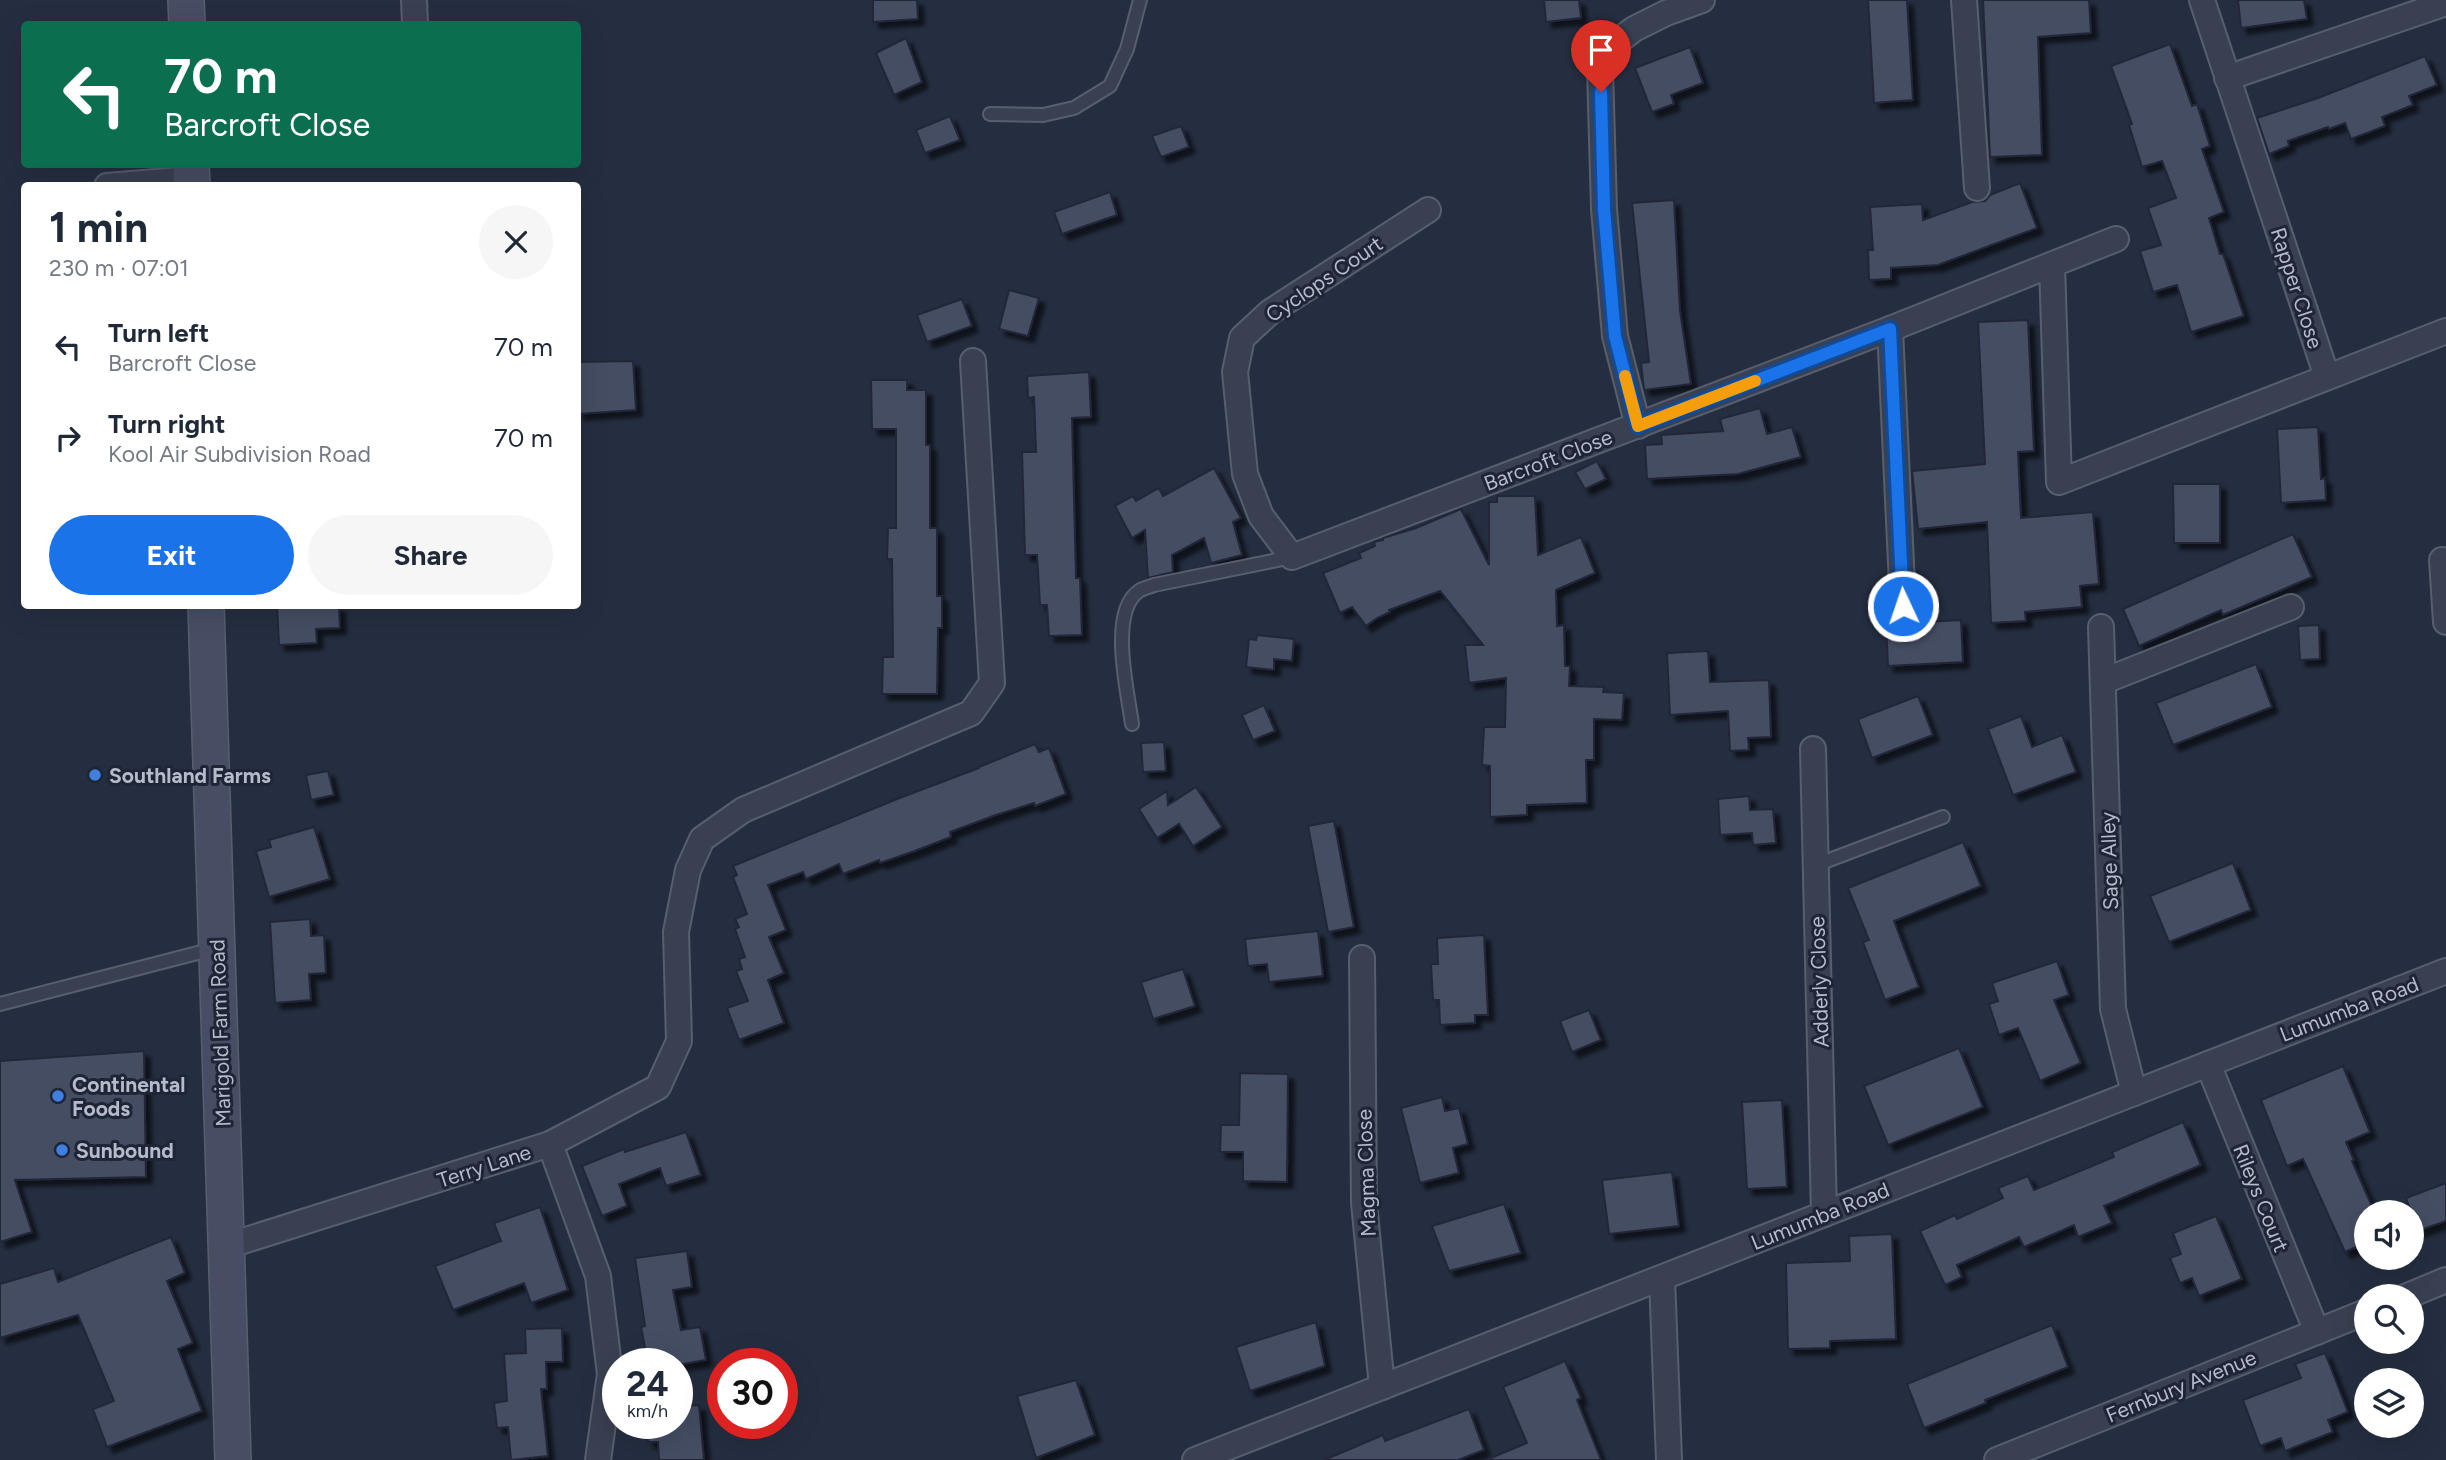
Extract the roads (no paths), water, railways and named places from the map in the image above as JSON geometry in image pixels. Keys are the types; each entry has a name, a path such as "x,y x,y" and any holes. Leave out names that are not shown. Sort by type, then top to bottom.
{"street":[{"path":"186,0 187,21"},
{"path":"414,0 415,21"},
{"path":"1638,426 1615,336 1604,209 1600,69 1613,46 1666,7 1702,0"},
{"path":"1964,0 1977,188"},
{"name":"Rapper Close","path":"2202,0 2327,377 2446,331"},
{"path":"2227,78 2446,3"},
{"path":"141,182 192,176"},
{"name":"Cyclops Court","path":"1292,557 1261,516 1245,474 1235,372 1242,338 1270,312 1428,210"},
{"name":"Barcroft Close","path":"1292,557 1890,329 2116,239"},
{"path":"2052,265 2059,482 2327,377"},
{"path":"1890,329 1903,606"},
{"path":"550,1144 658,1087 679,1041 676,932 688,870 702,839 743,810 971,713 992,683 973,361"},
{"path":"2442,561 2446,622"},
{"path":"2104,681 2291,607"},
{"name":"Marigold Farm Road","path":"206,609 233,1460"},
{"name":"Sage Alley","path":"2101,627 2113,1009 2134,1093"},
{"name":"Adderly Close","path":"1813,749 1824,1214"},
{"name":"Magma Close","path":"1362,958 1364,1203 1382,1387"},
{"name":"Lumumba Road","path":"1195,1460 2446,971"},
{"name":"Rileys Court","path":"2208,1064 2317,1332"},
{"name":"Terry Lane","path":"226,1247 550,1144 598,1276 610,1374 598,1460"},
{"path":"1662,1278 1669,1460"},
{"path":"2424,1289 2446,1280"},
{"name":"Fernbury Avenue","path":"1997,1460 2354,1317"}],"lane":[{"path":"990,114 1043,116 1074,108 1110,86 1127,49 1140,0"},
{"path":"1132,724 1120,637 1126,610 1137,592 1154,585 1292,557"},
{"path":"1816,865 1943,817"},
{"path":"0,1004 217,948"}],"place":[{"name":"Southland Farms","path":"95,775"},
{"name":"Continental Foods","path":"58,1096"},
{"name":"Sunbound","path":"62,1150"}]}
